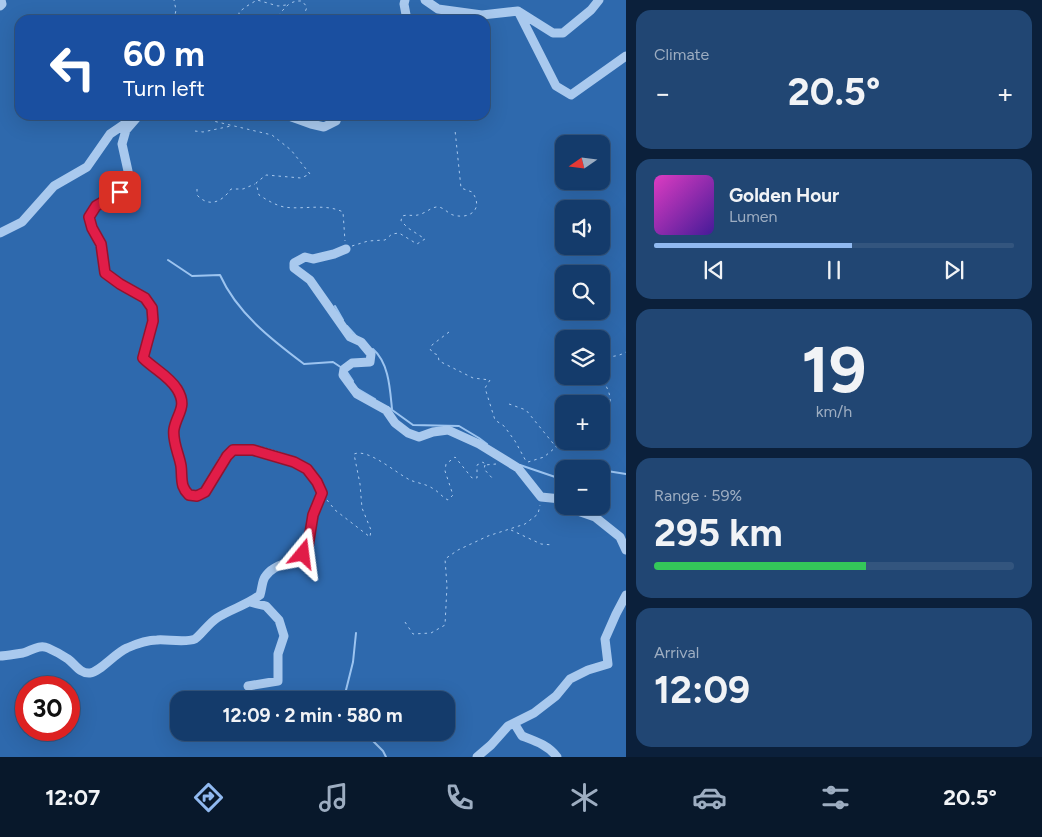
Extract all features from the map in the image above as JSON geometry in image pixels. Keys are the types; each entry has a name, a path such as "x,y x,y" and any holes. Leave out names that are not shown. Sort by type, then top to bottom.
{"street":[{"path":"0,6 2,4 1,0"},
{"path":"406,0 404,4 406,15"},
{"path":"425,0 438,8 482,15 518,11 553,33 563,33 591,10 599,0"},
{"path":"518,11 556,86 571,95 626,56"},
{"path":"0,233 22,222 54,186 87,167 110,134 131,120"},
{"path":"0,656 45,647 71,661 80,670 93,673 117,653 127,648 154,640 188,640 195,638 217,618 260,595 265,577 271,570 303,554 308,546 313,515 322,493 317,482 307,469 294,462 244,449 233,450 227,456 205,492 197,496 189,495 183,488 181,466 173,435 182,403 171,379 143,358 153,321 152,308 145,298 105,273 101,244 92,228 89,217 96,206 120,192 127,182 128,171 122,144 126,130 135,120"},
{"path":"300,120 324,126 336,120"},
{"path":"346,249 313,259 305,257 294,263 294,268 310,280 350,337 361,342 372,354 370,362 352,363 344,369 343,375 357,394 386,410 395,423 408,433 419,437 433,432 448,430 479,444 518,468 541,497 555,498"},
{"path":"589,515 595,517 620,537 626,550"},
{"path":"477,757 492,745 502,732 514,723 534,713 556,696 570,679 588,670 608,664 605,639 626,595"},
{"path":"248,686 278,681 278,654 284,636 278,620 266,606 250,602"},
{"path":"514,723 522,736 540,743 557,757"}],"path":[{"path":"174,0 175,15"},
{"path":"239,15 239,12 246,6 257,0 266,1 278,6 286,6"},
{"path":"278,15 286,6 297,1 302,1 307,7 304,15"},
{"path":"197,190 197,195 202,201 210,203 225,198 231,189 243,189 256,183 266,175 301,178 310,174 291,150 272,135 209,120"},
{"path":"195,131 203,132 232,126"},
{"path":"256,183 259,195 270,202 284,207 335,208 343,212 346,249 368,241 384,240 392,234 399,233 417,244 425,239 408,228 401,221 402,216 407,214 414,216 440,207 453,215 464,216 472,214 476,209 478,203 472,192 461,188 455,130"},
{"path":"449,332 432,345 430,349 433,353 438,354 439,361 473,378 490,380 485,388 495,420 504,426 527,463"},
{"path":"610,358 618,357 626,352"},
{"path":"509,404 526,410 555,446"},
{"path":"522,474 527,463 544,457 555,448"},
{"path":"322,493 334,510 370,537 371,530 362,508 360,484 354,454 363,453 386,464 396,473 433,488 440,496 448,500 453,495 445,471 446,464 455,457 472,478 477,478 477,465 483,462 485,465 508,462"},
{"path":"485,465 484,469 493,480"},
{"path":"405,622 413,634 431,632 445,625 447,586 444,559 488,536 525,524 538,514 541,497"},
{"path":"511,530 541,544 553,545"}],"shaded area":[{"path":"0,0 626,0 626,757 0,757"}],"waterway":[{"path":"168,260 192,276 220,275 236,302 256,325 304,364 333,362 342,368"},
{"path":"335,306 343,320"},
{"path":"347,326 357,337"},
{"path":"373,349 386,369 392,409"},
{"path":"347,372 353,381"},
{"path":"358,389 375,399"},
{"path":"388,407 413,425 459,426 487,444"},
{"path":"520,465 555,477"},
{"path":"610,471 626,474"},
{"path":"346,691 353,662 356,633"},
{"path":"373,741 386,757"}],"route":[{"path":"120,192 96,206 89,217 92,228 101,244 105,273 145,298 152,308 153,321 143,358 171,379 182,403 173,435 181,466 183,488 189,495 197,496 205,492 227,456 233,450 253,450 294,462 307,469 317,482 322,493 313,515 308,546 303,554"}]}
